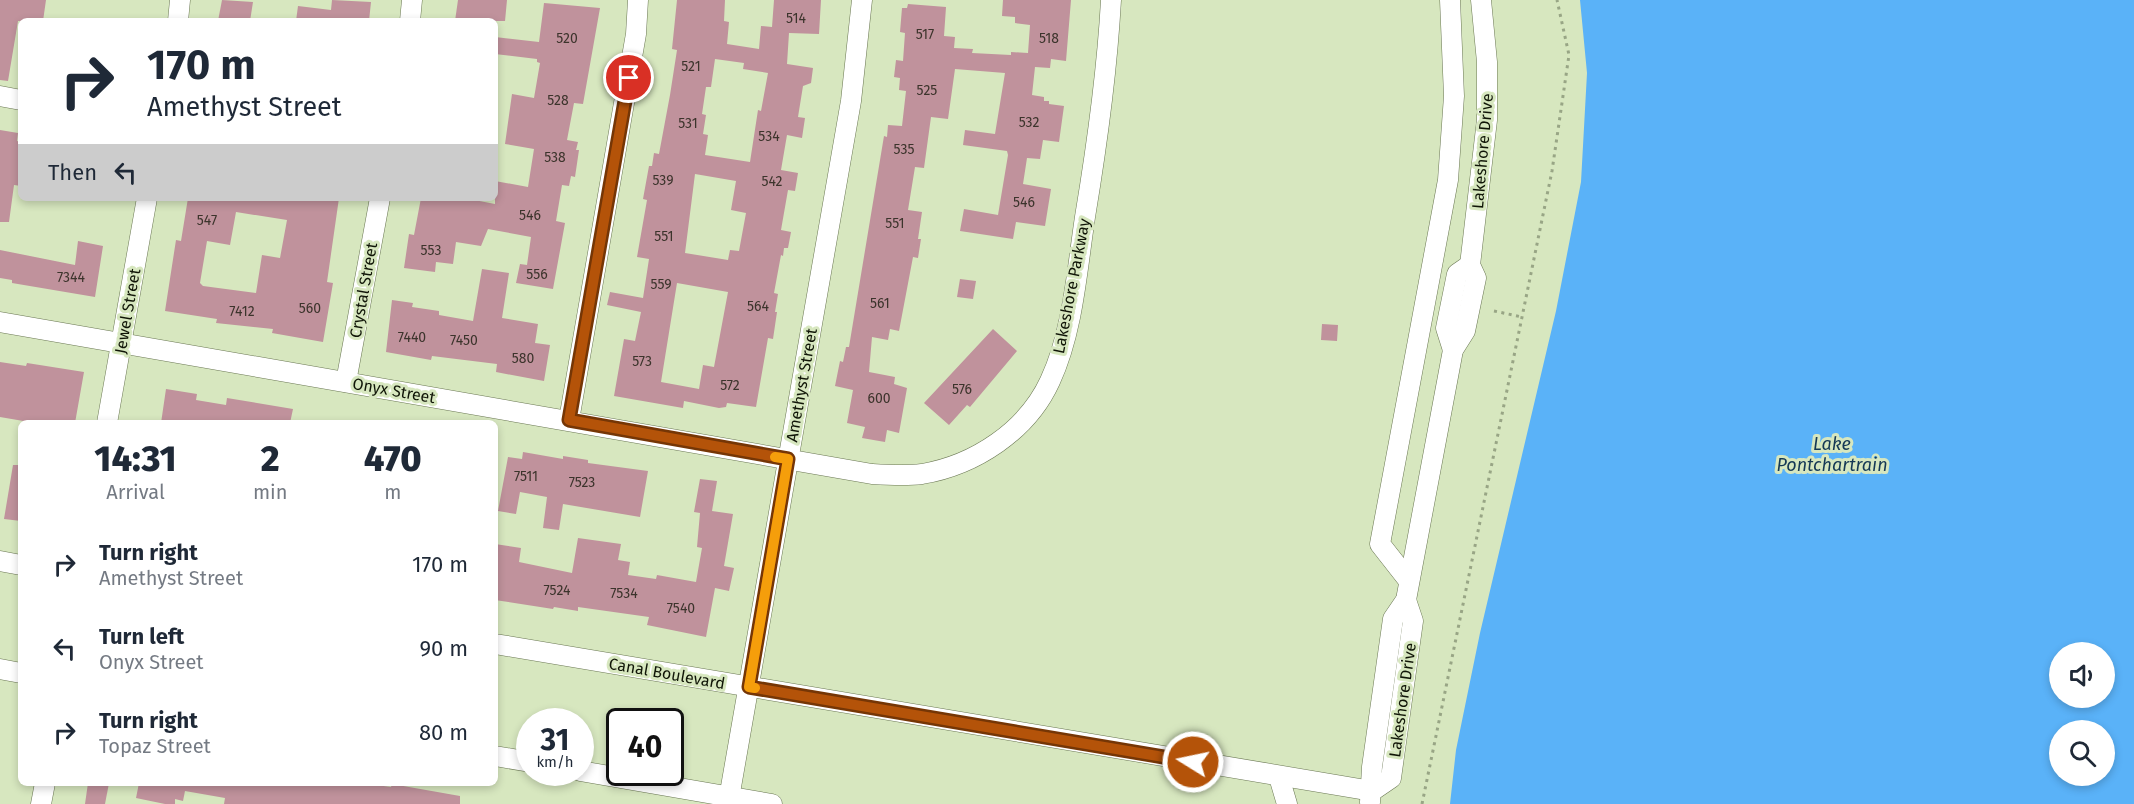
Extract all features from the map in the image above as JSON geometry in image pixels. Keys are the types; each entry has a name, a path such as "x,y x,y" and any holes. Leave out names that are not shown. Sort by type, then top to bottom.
{"street":[{"path":"178,18 180,0"},
{"path":"410,18 412,0"},
{"path":"569,420 636,34 638,0"},
{"name":"Amethyst Street","path":"728,800 851,101 862,0"},
{"name":"Lakeshore Parkway","path":"788,459 872,474 922,474 971,459 997,444 1035,406 1050,381 1072,299 1101,118 1111,0"},
{"path":"1408,590 1380,544 1448,180 1454,96 1450,0"},
{"name":"Lakeshore Drive","path":"1371,798 1372,767 1393,619 1408,590 1453,350 1446,328 1457,274 1470,265 1487,120 1481,0"},
{"path":"0,96 18,99"},
{"name":"Jewel Street","path":"108,420 146,201"},
{"name":"Crystal Street","path":"346,382 379,201"},
{"name":"Onyx Street","path":"0,322 788,459"},
{"path":"0,561 18,564"},
{"name":"Canal Boulevard","path":"498,645 1279,777 1371,798"},
{"path":"0,669 18,672"},
{"path":"498,757 516,760"},
{"path":"594,774 728,800 772,804"},
{"path":"1279,777 1287,804"},
{"path":"41,804 44,786"}],"path":[{"path":"1422,804 1552,171 1569,55 1557,0"},
{"path":"1494,311 1522,317"}],"water":[{"name":"Lake Pontchartrain","path":"1580,0 2134,0 2134,804 1450,804 1456,750 1480,633 1556,311 1581,182 1587,73"}],"building":[{"path":"0,0 46,0 43,18 18,18 8,81 0,80"},
{"path":"222,0 253,2 250,18 219,18"},
{"path":"332,0 371,2 369,18 296,18 298,6 331,10"},
{"path":"458,0 507,0 505,21 498,21 498,18 455,18"},
{"path":"677,0 725,0 724,21 729,22 727,44 759,49 761,26 772,27 774,0 821,0 819,34 789,33 787,64 813,68 811,83 803,86 798,117 805,118 802,138 787,135 781,170 798,173 795,191 788,190 781,230 791,232 788,248 784,248 783,256 781,255 774,293 778,294 773,339 768,338 756,407 727,403 726,407 719,408 684,401 683,408 614,396 624,339 635,341 641,312 607,305 610,292 643,298 649,259 637,257 647,200 643,199 649,166 652,166 654,153 659,154 677,50 672,49","holes":["715,59 744,63 743,69 768,73 761,111 758,110 750,162 705,155 708,135 703,134 706,115 702,114 706,87 711,87","695,174 736,181 731,210 746,213 739,251 730,250 728,260 685,253","677,283 728,292 714,367 703,365 699,389 661,382"]},
{"path":"1003,0 1071,0 1066,61 1051,59 1050,68 1035,67 1032,95 1044,97 1044,101 1049,101 1049,104 1064,106 1059,142 1043,140 1040,159 1027,158 1023,184 1051,189 1045,226 1016,222 1013,239 960,231 964,209 998,215 1008,155 1007,151 963,145 965,130 995,134 1005,73 955,69 948,119 931,117 924,168 915,167 908,210 922,212 918,239 921,239 918,258 913,257 899,331 890,329 888,340 872,337 869,372 895,377 894,384 907,388 899,433 887,430 885,442 862,438 865,427 847,423 853,390 835,386 840,361 843,362 846,347 849,347 884,136 887,137 888,125 902,126 906,91 899,90 900,78 894,77 896,60 903,61 905,33 900,32 902,8 907,8 908,4 946,7 944,36 955,37 954,48 973,49 972,53 1011,55 1011,52 1028,53 1030,25 1015,23 1015,17 1002,16"},
{"path":"544,3 600,8 583,104 574,103 567,140 578,142 576,150 579,150 575,177 571,176 569,186 562,185 556,221 565,223 553,289 516,283 520,264 527,265 531,237 488,229 481,246 456,242 453,264 436,262 435,272 404,268 409,234 414,235 420,201 480,201 495,204 495,201 498,201 498,182 528,187 534,149 505,144 512,94 534,98 540,63 537,59 498,54 498,37 539,42"},
{"path":"0,130 18,133 18,186 14,185 9,222 0,222"},
{"path":"188,201 339,201 327,282 333,283 323,342 272,333 273,329 216,323 217,319 165,311 176,240 181,241","holes":["236,212 287,220 280,258 262,255 256,293 203,286 200,283 207,241 230,245"]},
{"path":"78,241 103,246 95,297 12,283 12,280 0,278 0,250 75,265"},
{"path":"482,269 509,273 502,318 538,324 535,343 550,345 544,381 496,372 497,364 432,356 431,360 386,352 392,300 413,303 412,307 439,311 439,315 473,321"},
{"path":"960,279 976,281 973,299 957,297"},
{"path":"1322,324 1338,325 1337,341 1321,340"},
{"path":"993,329 1017,351 970,407 967,405 949,425 924,403"},
{"path":"0,362 26,366 27,363 84,372 76,420 18,420 0,417"},
{"path":"166,389 197,394 196,400 226,405 227,398 293,409 291,420 161,420"},
{"path":"523,452 563,459 563,456 588,460 588,463 648,471 640,517 563,504 559,530 543,528 547,497 520,492 516,514 498,511 508,457 522,459"},
{"path":"13,465 18,465 18,521 4,519"},
{"path":"700,479 717,481 712,511 733,514 724,566 734,568 729,591 715,588 706,637 647,625 649,617 578,607 578,611 554,607 553,609 498,600 498,544 521,548 519,562 572,573 578,538 621,544 618,560 630,562 628,575 656,579 657,575 696,582 702,548 697,547 700,513 694,512"},
{"path":"88,786 108,786 105,804 85,804"},
{"path":"138,786 403,786 460,796 460,804 224,804 225,798 185,791 183,801 175,799 175,804 136,798"}],"slow traffic":[{"path":"755,688 749,687 788,459 775,457"}],"route":[{"path":"629,78 569,420 788,459 749,687 1193,762"}]}
